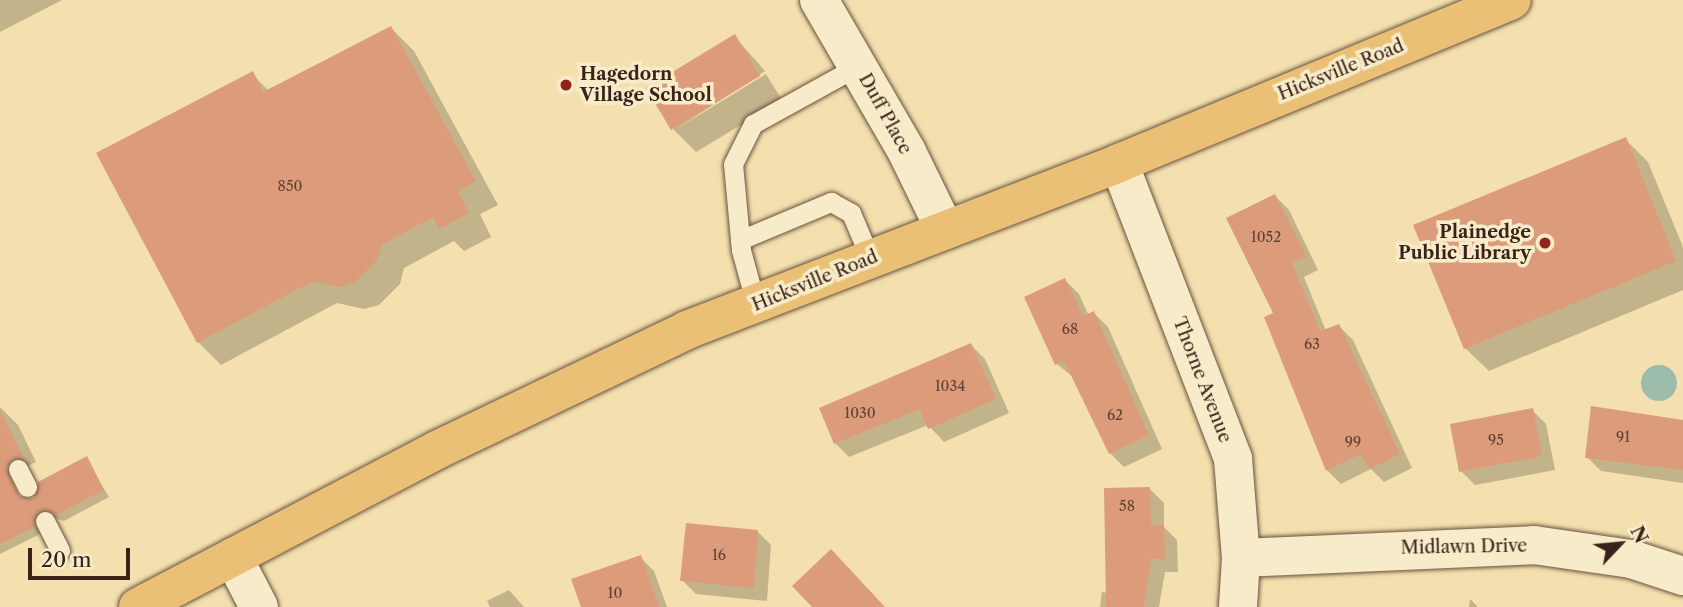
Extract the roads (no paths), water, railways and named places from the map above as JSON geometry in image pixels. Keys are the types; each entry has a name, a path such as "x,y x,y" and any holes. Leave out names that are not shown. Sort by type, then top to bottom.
{"main road":[{"name":"Hicksville Road","path":"138,607 437,450 687,330 1119,163 1458,10 1512,0"}],"street":[{"name":"Duff Place","path":"819,0 958,225"},
{"name":"Thorne Avenue","path":"1119,163 1233,459 1241,558 1238,607"},
{"name":"Midlawn Drive","path":"1241,558 1534,545 1631,559 1683,576"},
{"path":"233,557 259,607"}],"lane":[{"path":"756,305 740,240 733,164 752,124 858,66"},
{"path":"740,240 831,202 851,213 870,258"},
{"path":"18,469 27,487"},
{"path":"45,521 60,550"}],"place":[{"name":"Hagedorn Village School","path":"566,85"},
{"name":"Plainedge Public Library","path":"1545,243"}]}
